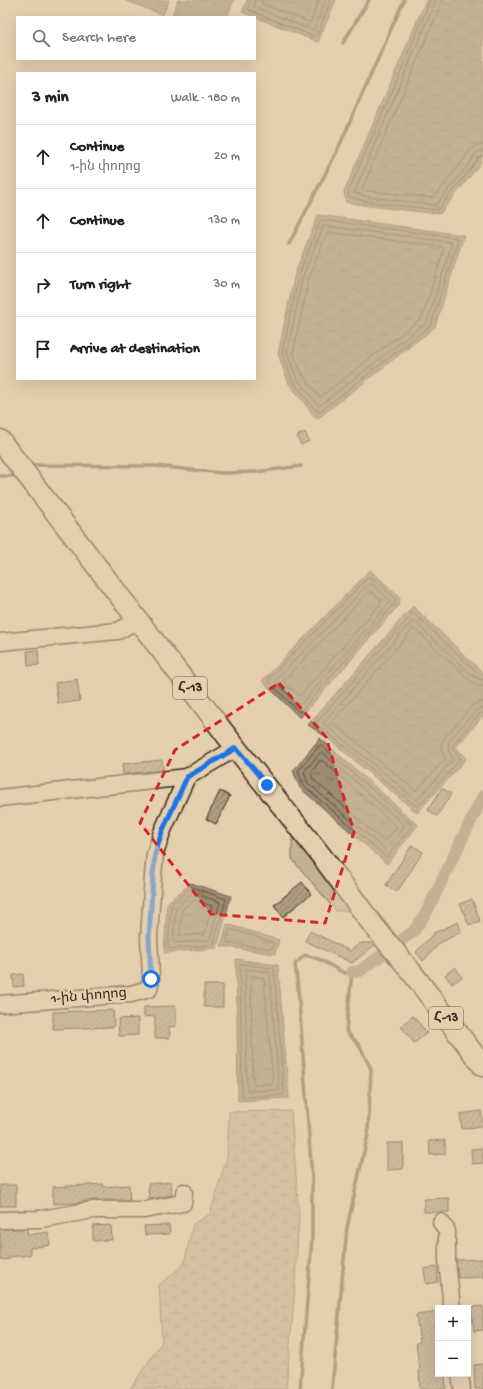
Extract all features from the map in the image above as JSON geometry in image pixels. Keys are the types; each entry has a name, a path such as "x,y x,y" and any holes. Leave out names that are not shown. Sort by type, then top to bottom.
{"main road":[{"name":"Հ-13","path":"0,440 236,748 314,846 483,1066"}],"street":[{"path":"0,642 118,631 138,620"},
{"path":"0,798 187,777 236,748"},
{"name":"1-ին փողոց","path":"0,1004 131,994 149,989 151,979 149,937 155,854 162,832 187,777"},
{"path":"0,1220 41,1219 94,1210 144,1210 183,1203 184,1192"},
{"path":"441,1222 447,1231 447,1261 452,1305"},
{"path":"460,1377 462,1389"}],"highlighted area":[{"path":"279,683 326,737 354,832 325,923 211,914 140,823 175,750"}],"green space":[{"path":"292,837 353,911 336,911 292,859"},
{"path":"291,1111 299,1215 294,1300 286,1389 130,1389 162,1342 159,1285 184,1264 193,1224 210,1214 227,1157 229,1112"}],"water":[{"path":"124,0 169,0 163,15"},
{"path":"178,0 234,0 227,16 171,16"},
{"path":"247,0 336,0 318,42 256,18 256,16 242,12"},
{"path":"426,0 483,0 483,153 480,164 440,214 346,202 344,192"},
{"path":"318,215 464,235 435,327 317,419 289,384 278,354 295,273"},
{"path":"370,570 400,597 399,605 300,718 262,681"},
{"path":"413,606 483,673 483,716 456,747 466,759 417,813 329,739 308,725"},
{"path":"320,738 418,825 387,864 300,788 293,771"},
{"path":"191,883 231,896 217,948 164,953 167,903"},
{"path":"227,924 279,940 275,954 221,946"},
{"path":"236,959 278,965 289,1098 238,1101"}],"building":[{"path":"305,432 309,441 301,445 297,436"},
{"path":"38,650 39,665 28,666 27,651"},
{"path":"77,679 80,701 58,704 55,683"},
{"path":"162,760 163,770 123,774 122,764"},
{"path":"442,788 451,794 437,816 428,810"},
{"path":"220,791 230,796 216,824 206,819"},
{"path":"412,845 423,852 397,892 386,885"},
{"path":"302,882 311,894 283,917 274,905"},
{"path":"472,899 480,921 469,925 460,904"},
{"path":"458,922 461,932 440,943 423,961 416,952 434,933"},
{"path":"310,931 350,951 361,943 373,943 375,945 352,963 305,941"},
{"path":"455,967 462,977 452,984 445,975"},
{"path":"23,974 24,986 14,987 13,975"},
{"path":"204,985 223,985 223,1007 204,1007"},
{"path":"176,1006 176,1026 169,1027 170,1038 155,1038 155,1016 144,1017 144,1007"},
{"path":"113,1010 114,1027 53,1029 53,1012"},
{"path":"413,1016 427,1033 414,1043 401,1026"},
{"path":"138,1018 138,1035 119,1036 118,1019"},
{"path":"481,1111 483,1126 462,1129 460,1114"},
{"path":"445,1140 445,1154 430,1155 429,1141"},
{"path":"387,1143 403,1143 403,1169 387,1170"},
{"path":"483,1148 483,1163 472,1164 471,1149"},
{"path":"171,1182 172,1195 149,1199 148,1184"},
{"path":"103,1184 103,1187 129,1185 130,1200 94,1200 76,1203 53,1204 53,1187"},
{"path":"0,1185 16,1185 16,1206 0,1206"},
{"path":"449,1198 449,1212 424,1212 424,1199"},
{"path":"111,1225 112,1240 93,1241 93,1226"},
{"path":"169,1225 170,1234 145,1235 144,1226"},
{"path":"0,1229 27,1229 28,1235 48,1232 50,1245 30,1248 30,1255 9,1257 10,1259 0,1260"},
{"path":"483,1259 483,1277 458,1278 456,1260"},
{"path":"437,1267 438,1282 426,1284 424,1269"},
{"path":"483,1306 483,1330 474,1331 471,1307"},
{"path":"435,1312 435,1377 445,1377 446,1389 420,1389 420,1370 416,1343 420,1342 416,1315"},
{"path":"483,1364 483,1389 475,1389 474,1365"}],"waterway":[{"path":"343,43 369,0"},
{"path":"289,244 337,151 404,0"},
{"path":"30,465 155,466 222,473 256,472 301,466"},
{"path":"0,476 13,476"},
{"path":"352,972 360,971 414,931 426,913 483,796"},
{"path":"300,1389 312,1239 312,1178 295,964 305,955 319,959 344,973 352,972 346,1031 359,1045 371,1069 368,1134 347,1227 332,1389"}],"route":[{"path":"151,979 149,937 155,854 162,832 187,777 236,748 267,785"}]}
